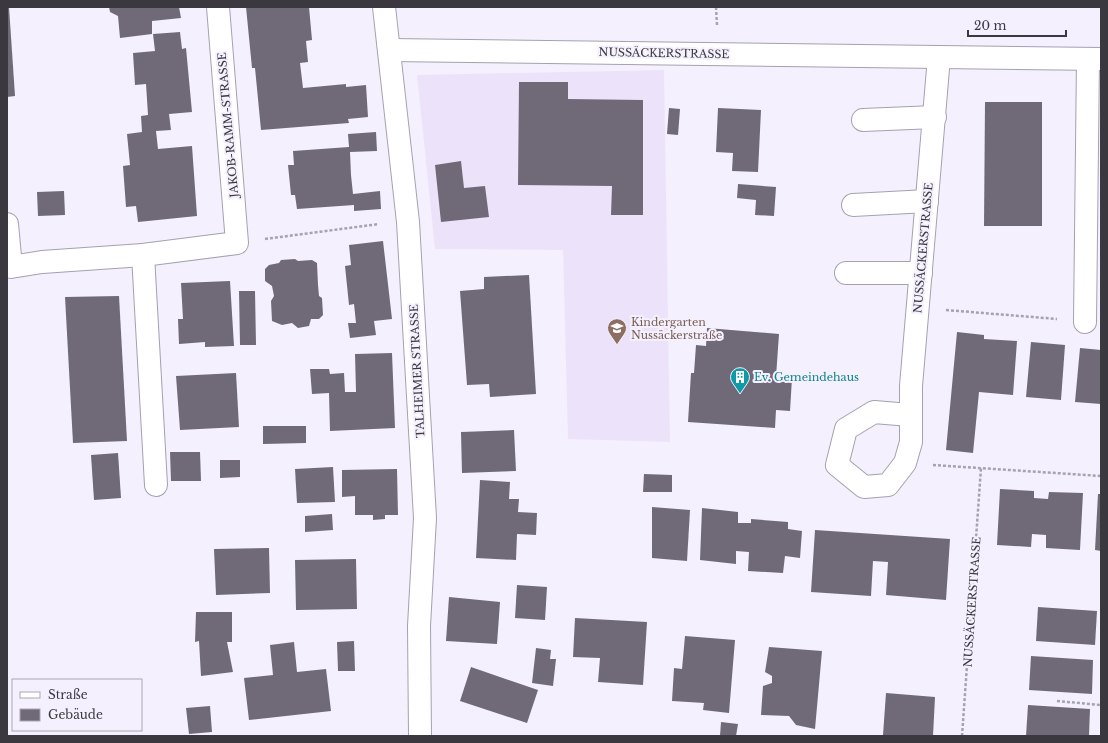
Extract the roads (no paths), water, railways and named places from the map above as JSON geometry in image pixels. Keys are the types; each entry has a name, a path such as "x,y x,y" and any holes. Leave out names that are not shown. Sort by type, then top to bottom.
{"street":[{"name":"JAKOB-RAMM-STRASSE","path":"143,255 237,243 218,7"},
{"name":"TALHEIMER STRASSE","path":"384,7 408,222 425,518 419,626 420,736"},
{"name":"NUSSÄCKERSTRASSE","path":"389,50 1095,59 1085,322"},
{"name":"NUSSÄCKERSTRASSE","path":"910,414 874,412 846,428 837,465 864,487 888,485 905,463 911,442 910,414 939,57"},
{"path":"862,120 935,117"},
{"path":"854,205 928,201"},
{"path":"7,224 11,267 42,262 143,255 156,485"},
{"path":"846,273 921,273"}],"place":[{"name":"Kindergarten Nussäckerstraße","path":"617,345"},
{"name":"Ev. Gemeindehaus","path":"740,394"}]}
